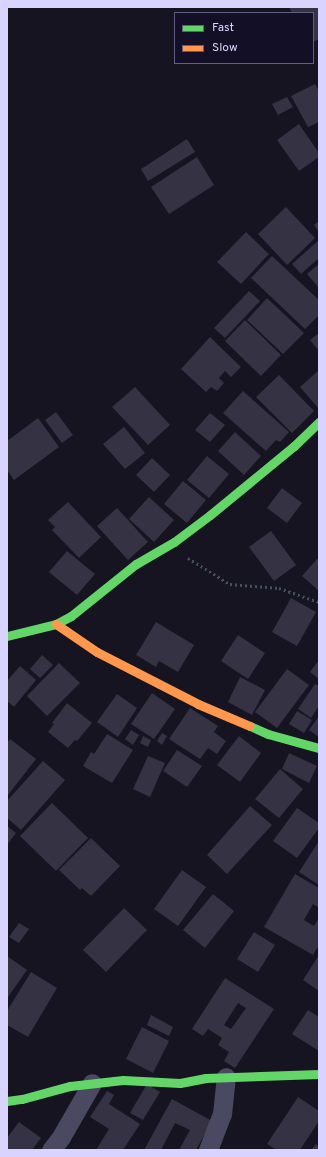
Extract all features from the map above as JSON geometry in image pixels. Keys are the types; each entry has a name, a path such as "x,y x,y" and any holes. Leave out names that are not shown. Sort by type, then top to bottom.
{"street":[{"path":"7,636 56,624 71,616 136,564 174,542 210,515 294,446 319,422"},
{"path":"56,624 97,652 198,704 268,734 319,748"},
{"path":"7,1100 22,1099 70,1086 124,1080 180,1083 205,1078 319,1074"},
{"path":"208,1150 222,1114 226,1078"},
{"path":"51,1150 61,1137 92,1083"}],"path":[{"path":"174,542 188,558 230,584 279,588 319,602"}],"building":[{"path":"289,7 319,7 319,39 314,42 314,12 292,12"},
{"path":"315,84 319,91 319,122 308,127 291,96"},
{"path":"287,97 293,107 278,115 272,104"},
{"path":"299,124 319,153 319,157 299,171 277,140"},
{"path":"187,139 195,152 148,181 141,169"},
{"path":"197,157 214,185 169,214 151,187"},
{"path":"286,207 315,238 287,265 258,234"},
{"path":"319,221 319,232 314,225"},
{"path":"246,232 269,254 241,284 217,262"},
{"path":"319,240 319,258 301,274 292,264"},
{"path":"272,256 319,300 319,315 305,329 251,278"},
{"path":"319,264 319,288 307,274"},
{"path":"249,291 260,301 225,338 214,328"},
{"path":"267,298 304,333 283,354 247,320"},
{"path":"245,320 281,355 261,376 225,341"},
{"path":"319,333 319,351 310,340"},
{"path":"210,337 241,367 231,377 225,371 219,378 224,383 217,391 211,387 206,392 181,369"},
{"path":"319,370 319,409 300,387"},
{"path":"279,375 314,411 292,433 256,397"},
{"path":"135,387 170,425 148,445 112,407"},
{"path":"243,391 289,432 280,442 276,440 266,451 223,413"},
{"path":"56,412 73,435 62,443 45,420"},
{"path":"210,413 225,425 210,442 195,430"},
{"path":"38,418 59,447 14,480 7,470 7,441"},
{"path":"124,427 145,453 125,469 103,444"},
{"path":"235,432 261,456 244,475 218,451"},
{"path":"207,456 229,474 209,498 187,480"},
{"path":"152,458 170,475 154,492 136,475"},
{"path":"183,481 206,500 187,523 164,504"},
{"path":"282,488 302,503 287,523 267,508"},
{"path":"149,497 174,520 154,542 129,519"},
{"path":"68,502 101,537 79,558 52,530 55,527 48,520"},
{"path":"117,508 148,542 128,560 97,526"},
{"path":"271,531 296,565 274,581 249,547"},
{"path":"67,551 95,574 77,595 49,572"},
{"path":"317,559 319,560 319,591 302,576"},
{"path":"291,598 316,612 297,646 272,632"},
{"path":"156,622 194,645 178,672 159,661 156,667 136,655"},
{"path":"238,635 265,653 248,679 221,661"},
{"path":"42,655 53,665 40,678 30,669"},
{"path":"319,660 319,679 310,672"},
{"path":"59,663 80,683 47,716 27,696"},
{"path":"20,666 36,680 14,707 7,701 7,681"},
{"path":"287,669 309,685 277,728 255,712"},
{"path":"240,677 265,690 252,715 228,702"},
{"path":"315,684 319,686 319,706 311,718 298,709"},
{"path":"152,693 175,709 154,739 131,724"},
{"path":"117,694 137,708 118,737 97,722"},
{"path":"67,703 92,723 77,741 75,740 68,748 48,732 54,724 52,723"},
{"path":"190,708 218,726 214,732 226,741 217,754 208,748 200,759 169,739"},
{"path":"297,711 312,720 304,733 289,724"},
{"path":"319,716 319,737 309,730"},
{"path":"131,730 139,735 133,745 125,739"},
{"path":"162,733 167,736 162,745 157,741"},
{"path":"107,734 133,750 112,783 83,766 91,752 94,754"},
{"path":"143,736 151,740 148,747 140,743"},
{"path":"239,736 261,753 240,782 217,765"},
{"path":"10,739 36,759 8,795 7,743"},
{"path":"177,750 202,766 187,787 163,771"},
{"path":"289,753 317,766 309,783 282,769"},
{"path":"148,756 165,763 150,797 133,789"},
{"path":"43,761 65,780 21,830 7,818 7,801"},
{"path":"280,769 303,789 279,818 255,799"},
{"path":"52,803 88,838 56,871 20,836"},
{"path":"250,806 272,825 227,874 207,855"},
{"path":"297,808 319,823 319,828 297,858 273,841"},
{"path":"7,826 16,833 7,845"},
{"path":"91,838 120,866 91,896 82,888 80,890 59,870"},
{"path":"319,841 319,885 299,872"},
{"path":"182,870 206,887 178,926 154,909"},
{"path":"295,874 319,888 319,908 313,904 304,920 314,926 319,918 319,945 313,955 264,927"},
{"path":"213,894 234,911 205,948 183,930"},
{"path":"124,908 147,930 106,972 83,950"},
{"path":"19,923 29,929 19,943 9,937"},
{"path":"254,932 275,945 258,972 237,959"},
{"path":"319,955 319,991 303,980"},
{"path":"7,956 27,970 8,997 7,996"},
{"path":"31,972 57,988 28,1037 7,1025 7,1011"},
{"path":"225,978 274,1009 235,1068 224,1061 229,1052 218,1045 222,1038 208,1029 203,1036 192,1029","holes":["238,1003 246,1008 231,1029 224,1025"]},
{"path":"308,1010 319,1017 319,1051 292,1034"},
{"path":"151,1015 173,1027 169,1036 147,1025"},
{"path":"142,1027 169,1041 153,1073 126,1059"},
{"path":"147,1084 160,1092 143,1120 130,1113"},
{"path":"107,1091 114,1095 109,1104 140,1124 123,1150 96,1150 109,1129 90,1117"},
{"path":"298,1097 319,1111 319,1121 300,1150 277,1150 267,1144"},
{"path":"172,1099 212,1121 196,1150 179,1150 190,1130 175,1123 161,1150 144,1150"},
{"path":"19,1122 41,1138 32,1150 7,1150 7,1138"},
{"path":"316,1144 319,1147 319,1150 311,1150"}],"traffic: fast":[{"path":"7,636 56,624 71,616 136,564 174,542 210,515 294,446 319,422"},
{"path":"250,726 268,734 319,748"},
{"path":"7,1101 22,1099 70,1086 123,1080 180,1083 205,1078 319,1074"}],"traffic: slow":[{"path":"56,624 97,652 198,704 250,726"}]}
